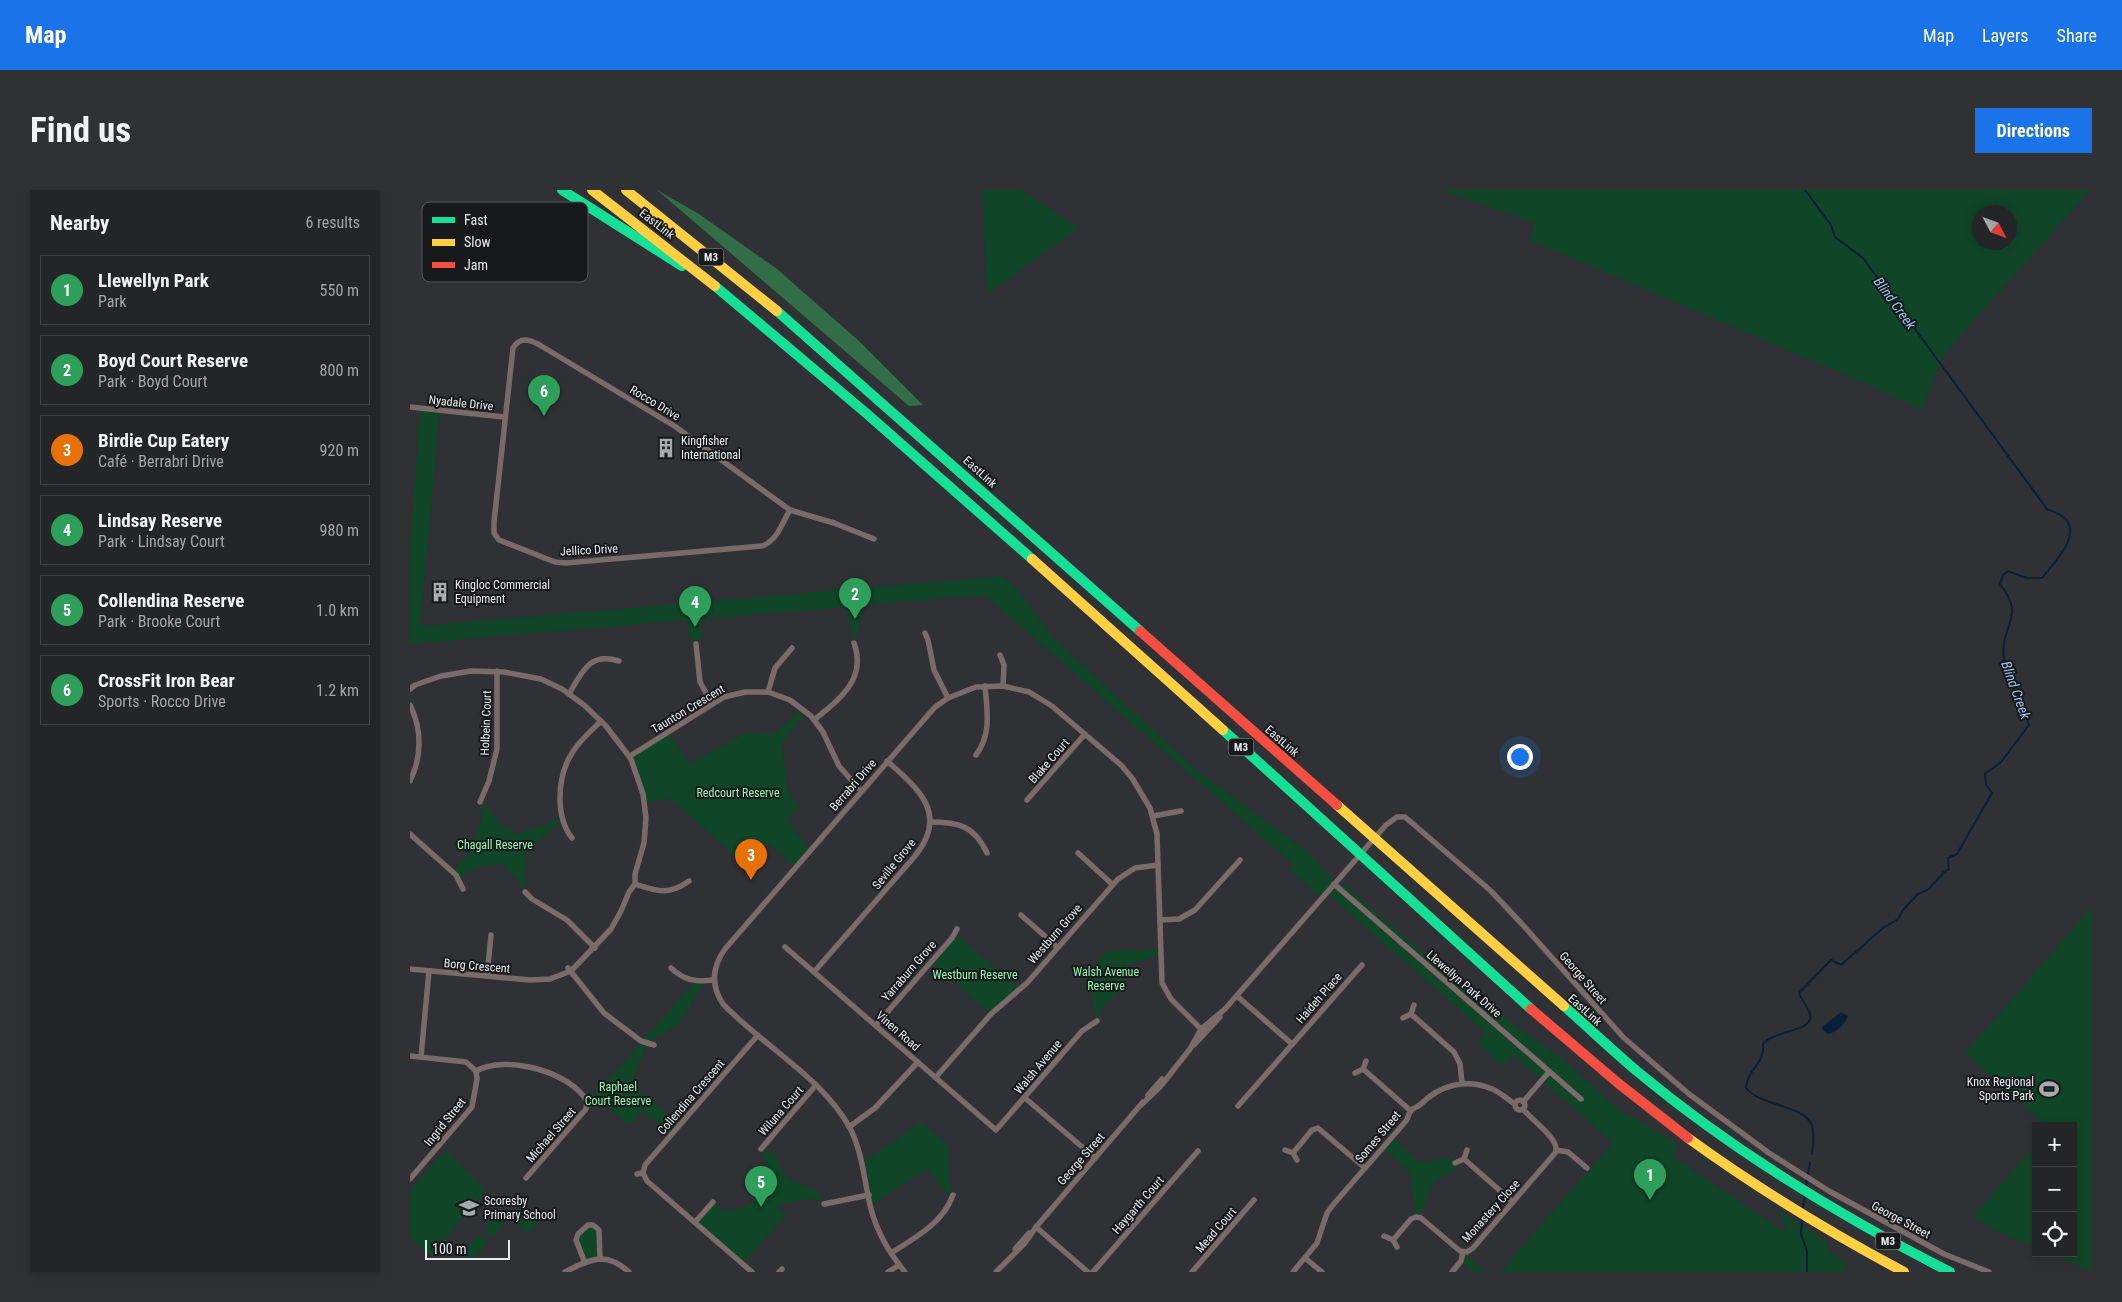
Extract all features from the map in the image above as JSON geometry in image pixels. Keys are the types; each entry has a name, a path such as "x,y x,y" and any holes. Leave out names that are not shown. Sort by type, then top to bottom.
{"highway":[{"path":"562,190 580,202"},
{"name":"EastLink","path":"592,190 791,348 920,460 1523,1001 1600,1067 1703,1149 1784,1204 1904,1272"},
{"name":"EastLink","path":"626,190 796,326 1606,1045 1685,1110 1786,1181 1892,1243 1950,1272"},
{"path":"636,190 796,326"},
{"path":"588,207 673,262 707,280"}],"street":[{"name":"Rocco Drive","path":"504,417 511,352 518,341 530,341 679,429 790,510 834,523 874,539"},
{"name":"Nyadale Drive","path":"412,408 504,417"},
{"name":"Jellico Drive","path":"504,417 495,537 502,542 555,562 566,563 762,546 768,544 774,538 790,510"},
{"path":"925,633 935,673 948,698"},
{"path":"815,719 839,699 852,681 858,662 858,653 854,643"},
{"path":"696,644 700,682 712,704"},
{"path":"768,692 775,668 792,648"},
{"path":"1000,655 1004,665 1003,686"},
{"path":"569,694 582,671 590,663 600,658 619,661"},
{"name":"Borg Crescent","path":"410,689 423,682 452,673 497,671 541,679 569,694 601,721 621,748 630,756 643,794 646,818 644,843 635,874 635,884 628,892 615,923 594,948 588,954 577,959 570,969 543,979 530,980 410,969"},
{"name":"Holbein Court","path":"480,802 489,781 497,749 497,671"},
{"path":"976,755 984,742 988,725 985,686"},
{"name":"Berrabri Drive","path":"714,980 716,964 725,950 927,714 948,698 968,689 985,686 1003,686 1029,692 1042,699 1085,734 1132,778 1143,794 1153,816 1157,834 1162,983 1171,999 1204,1028"},
{"name":"Taunton Crescent","path":"630,756 712,704 740,692 768,692 795,702 815,719 839,766 861,791"},
{"path":"410,705 418,729 419,743 418,760 410,781"},
{"path":"572,838 565,828 561,815 560,798 565,770 575,748 601,721"},
{"name":"Blake Court","path":"1027,800 1085,734"},
{"path":"887,761 921,793 927,807 930,822 951,823 966,827 977,836 987,853"},
{"path":"1153,816 1181,811"},
{"name":"George Street","path":"996,1272 1141,1105 1160,1087 1171,1071 1200,1040 1204,1028 1215,1023 1236,996 1386,825 1397,817 1405,817 1413,822 1507,908 1606,1020 1636,1049 1697,1099 1788,1165 1829,1191 1944,1254 1989,1272"},
{"name":"Seville Grove","path":"814,972 918,852 927,835 930,822"},
{"path":"410,834 456,875 463,888"},
{"path":"1078,853 1112,884"},
{"path":"1160,920 1179,918 1195,910 1240,860"},
{"name":"Westburn Grove","path":"936,1077 990,1016 1022,987 1112,884 1123,874 1136,868 1158,865"},
{"path":"635,884 655,890 671,891 689,881"},
{"name":"Llewellyn Park Drive","path":"1334,884 1581,1099"},
{"path":"525,892 532,899 567,920 594,948"},
{"path":"1021,915 1057,947"},
{"name":"Yarraburn Grove","path":"876,1025 957,930"},
{"path":"487,976 491,935"},
{"name":"Vinen Road","path":"785,947 996,1130"},
{"name":"Haideh Place","path":"1238,1106 1362,965"},
{"path":"671,968 678,975 691,981 714,980 718,995 723,1004 831,1101 849,1127 863,1162 878,1229 891,1253 905,1272"},
{"path":"570,969 604,1013 641,1041 654,1045"},
{"path":"421,1057 429,971"},
{"path":"1236,996 1292,1044"},
{"path":"1403,1018 1411,1014 1414,1006"},
{"path":"1411,1014 1454,1052 1460,1061 1462,1083"},
{"name":"Walsh Avenue","path":"996,1130 1082,1031 1097,1021"},
{"name":"Collendina Crescent","path":"752,1272 640,1174 645,1165 758,1035"},
{"path":"410,1056 466,1062 476,1071"},
{"path":"1355,1073 1363,1069 1366,1061"},
{"path":"849,1127 875,1108 918,1062"},
{"name":"Michael Street","path":"476,1071 487,1065 494,1064 544,1071 567,1081 582,1094 588,1103"},
{"path":"1363,1069 1410,1111"},
{"name":"Ingrid Street","path":"410,1179 472,1107 475,1100 476,1071"},
{"path":"1523,1102 1549,1072"},
{"name":"Somes Street","path":"1293,1272 1317,1243 1330,1209 1406,1121 1410,1111 1439,1090 1462,1083 1492,1089 1515,1104"},
{"name":"Wiluna Court","path":"761,1149 816,1086"},
{"path":"1025,1098 1095,1158"},
{"path":"1523,1102 1518,1100 1515,1104 1517,1110 1523,1109"},
{"name":"Michael Street","path":"588,1103 596,1102"},
{"path":"1523,1102 1525,1106 1523,1109 1530,1119 1555,1141 1556,1150 1568,1152 1587,1168"},
{"name":"Michael Street","path":"526,1178 584,1112 588,1103"},
{"path":"1293,1152 1312,1130 1318,1128 1365,1168"},
{"path":"1285,1150 1293,1152 1297,1160"},
{"path":"1455,1163 1464,1159 1467,1150"},
{"name":"Monastery Close","path":"1393,1240 1411,1219 1418,1217 1458,1250 1464,1252 1473,1248 1556,1150"},
{"name":"Haygarth Court","path":"1094,1272 1198,1151"},
{"path":"1464,1159 1513,1202"},
{"path":"824,1204 869,1195"},
{"path":"891,1253 930,1226 947,1208 954,1195"},
{"name":"Mead Court","path":"1192,1272 1254,1200"},
{"path":"695,1222 713,1202"},
{"path":"585,1262 576,1240 578,1234 588,1225 593,1225 599,1230 600,1258"},
{"path":"1036,1227 1088,1272"},
{"path":"1384,1236 1393,1240 1398,1247"},
{"path":"1452,1272 1461,1261 1464,1252"},
{"path":"565,1272 585,1262 600,1258 616,1262 630,1272"},
{"path":"1306,1258 1322,1272"},
{"path":"888,1272 899,1264"}],"green space":[{"path":"657,190 699,214 777,269 859,341 923,405 909,406"},
{"path":"982,190 1022,190 1079,228 987,294"},
{"path":"1440,190 2091,190 1963,332 1940,362 1921,412 1916,407 1867,384 1530,240 1535,223"},
{"path":"420,409 440,411 420,626 1002,576 1018,590 1052,637 1198,771 1310,854 1335,882 1338,879 1467,992 1559,1056 1622,1112 1679,1146 1672,1156 1786,1233 1786,1227 1777,1209 1826,1241 1831,1252 1847,1262 1844,1272 1500,1272 1613,1143 1513,1055 1502,1067 1478,1043 1486,1033 1326,893 1322,898 1290,870 1294,865 985,595 863,605 854,643 846,607 701,619 702,634 696,644 689,636 687,620 410,644 410,548"},
{"name":"Redcourt Reserve","path":"803,708 807,711 782,744 787,789 798,807 787,820 810,851 796,867 771,845 760,845 744,864 669,798 645,803 630,756 668,732 690,764 743,734 775,733"},
{"name":"Chagall Reserve","path":"480,802 502,824 518,834 562,818 562,821 526,851 525,892 520,882 503,864 480,866 458,878 452,872 472,849 483,812"},
{"name":"Knox Regional Sports Park","path":"2092,907 2092,1271 2059,1257 2077,1257 2077,1122 2042,1122 1965,1053"},
{"name":"Westburn Reserve","path":"955,933 1020,989 991,1014 931,962"},
{"name":"Walsh Avenue Reserve","path":"1160,949 1161,954 1124,967 1124,988 1101,1008 1097,1021 1087,974 1107,951"},
{"name":"Raphael Court Reserve","path":"705,981 680,1023 647,1044 632,1083 680,1125 671,1135 642,1110 629,1125 607,1106 596,1103 595,1092 618,1069 694,982"},
{"path":"921,1122 948,1145 950,1184 953,1195 942,1189 928,1168 871,1205 863,1162"},
{"path":"1392,1137 1419,1162 1452,1158 1458,1167 1434,1182 1419,1217 1416,1217 1410,1172 1383,1148"},
{"path":"761,1149 773,1152 787,1178 817,1191 824,1204 811,1198 776,1206 786,1215 743,1264 695,1222 713,1202 721,1210 743,1208 763,1196 768,1164"},
{"path":"2032,1149 2032,1246 2003,1234 1972,1217"},
{"path":"445,1150 484,1188 483,1195 430,1256 410,1238 410,1191"},
{"path":"518,1208 538,1220 537,1225 527,1233 514,1221 516,1217 514,1212"},
{"path":"499,1212 507,1220 492,1238 483,1230"},
{"path":"596,1226 600,1259 585,1263 576,1237 585,1227"},
{"path":"479,1234 488,1242 472,1260 464,1252"},
{"path":"1463,1252 1486,1272 1473,1272 1461,1261"}],"water":[{"path":"1841,1012 1848,1016 1837,1030 1827,1034 1822,1027"}],"waterway":[{"name":"Blind Creek","path":"1805,190 1831,225 1835,237 1863,258 2047,509 2062,516 2068,523 2070,531 2065,548 2042,578 2026,578 2008,571 2003,575 2000,584 2008,596 2012,614 2005,636 2004,657 2008,675 2029,725 2001,762 1985,774 1986,785 1992,793 1957,854 1948,858 1949,869 1929,889 1918,894 1903,910 1898,919 1883,928 1841,965 1831,960 1799,993 1809,1011 1810,1020 1800,1028 1768,1039 1763,1044 1763,1051 1759,1062 1747,1081 1746,1088 1753,1094 1792,1109 1807,1119 1812,1126 1814,1140 1812,1154"},
{"name":"Blind Creek","path":"1806,1186 1810,1163"},
{"name":"Blind Creek","path":"1802,1211 1805,1196"},
{"name":"Blind Creek","path":"1802,1218 1801,1234 1807,1251 1807,1272"}],"traffic: fast":[{"path":"562,190 581,202"},
{"path":"588,206 682,266"},
{"path":"715,286 866,413 1032,559"},
{"path":"777,311 1140,631"},
{"path":"1223,730 1531,1009"},
{"path":"1564,1006 1638,1072 1711,1129 1788,1181 1828,1205 1950,1272"}],"traffic: slow":[{"path":"592,190 715,286"},
{"path":"626,190 777,311"},
{"path":"1032,559 1223,730"},
{"path":"1337,805 1564,1006"},
{"path":"1688,1138 1794,1209 1904,1272"}],"traffic: jam":[{"path":"1140,631 1337,805"},
{"path":"1531,1009 1618,1083 1688,1138"}],"place":[{"name":"CrossFit Iron Bear","path":"544,416"},
{"name":"Kingfisher International","path":"666,448"},
{"name":"Kingloc Commercial Equipment","path":"440,592"},
{"name":"Boyd Court Reserve","path":"855,619"},
{"name":"Lindsay Reserve","path":"695,627"},
{"name":"Birdie Cup Eatery","path":"751,880"},
{"name":"Knox Regional Sports Park","path":"2049,1089"},
{"name":"Llewellyn Park","path":"1650,1200"},
{"name":"Collendina Reserve","path":"761,1207"},
{"name":"Scoresby Primary School","path":"469,1208"}]}
